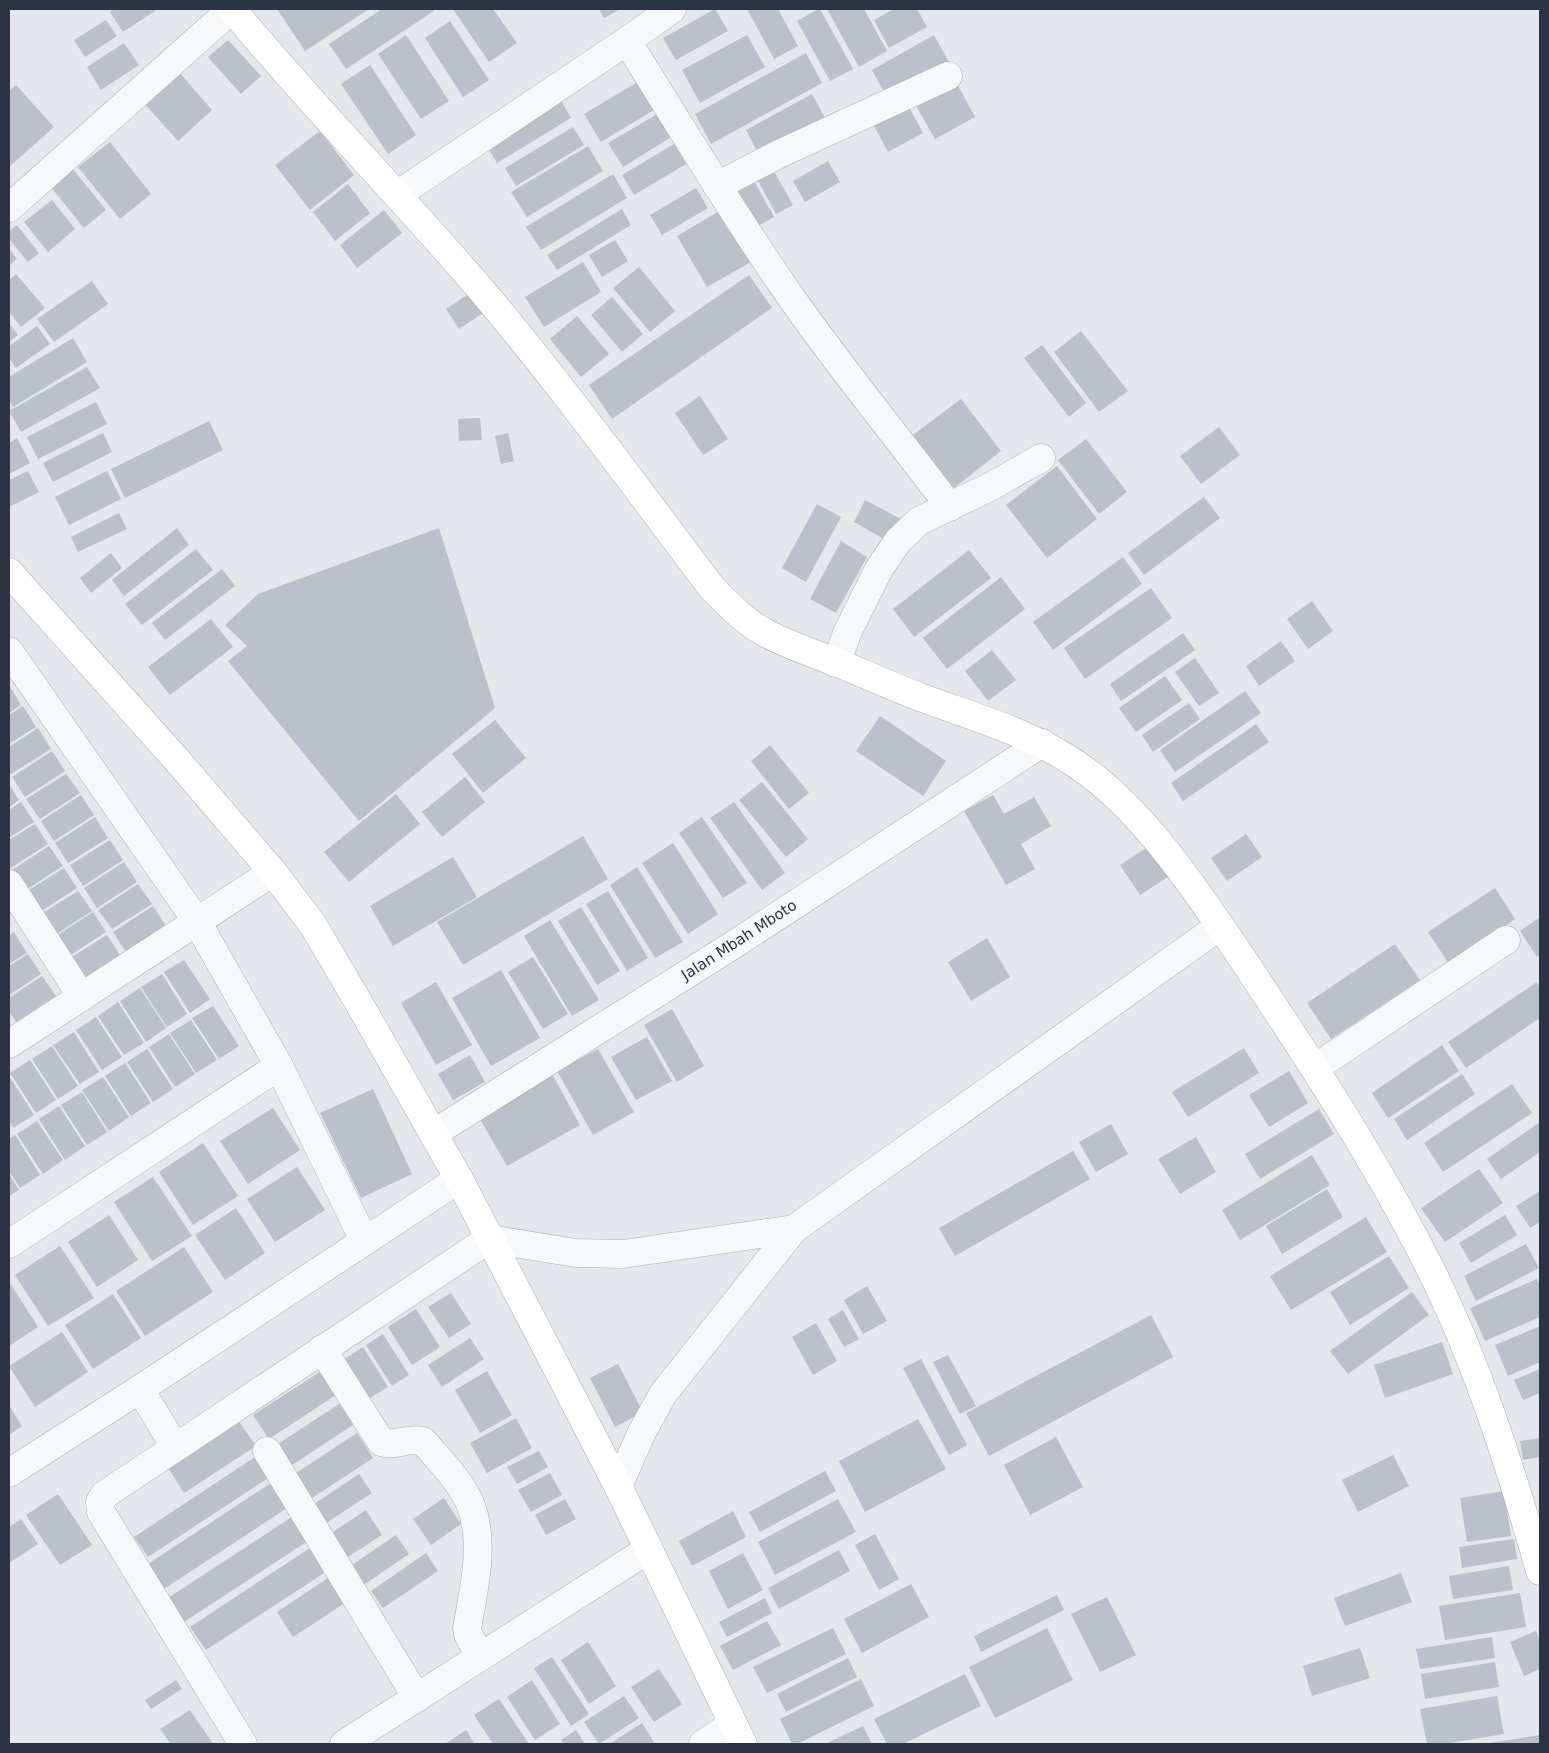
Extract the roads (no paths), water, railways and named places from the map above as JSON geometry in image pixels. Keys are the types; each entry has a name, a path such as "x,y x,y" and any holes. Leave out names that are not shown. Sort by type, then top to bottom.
{"street":[{"path":"9,208 232,9 305,95 398,195 531,350 712,588 738,613 763,632 917,696 1042,743 1078,765 1112,792 1136,816 1168,854 1220,926 1316,1068 1398,1209 1429,1266 1458,1330 1493,1422 1540,1571"},
{"path":"398,195 672,9"},
{"path":"627,41 717,186 779,281 950,507"},
{"path":"717,186 779,154 948,76"},
{"path":"836,663 848,631 880,569 898,541 919,521 990,488 1041,458"},
{"path":"9,572 273,872 313,925 459,1179 618,1486 738,1734 703,1744"},
{"path":"9,651 196,920 278,1066 364,1240"},
{"name":"Jalan Mbah Mboto","path":"434,1133 730,947 1042,743"},
{"path":"9,1044 196,920 273,872"},
{"path":"9,884 82,997"},
{"path":"618,1486 642,1432 663,1394 794,1229 1220,926"},
{"path":"1316,1068 1506,940"},
{"path":"9,1244 278,1066"},
{"path":"9,1473 459,1179"},
{"path":"243,1744 101,1512 100,1502 104,1495 489,1239 576,1253 623,1254 794,1229"},
{"path":"322,1349 381,1442 387,1444 417,1439 423,1441 452,1475 471,1506 477,1535 476,1560 467,1628 468,1634 480,1657"},
{"path":"140,1389 175,1447"},
{"path":"266,1451 417,1698"},
{"path":"344,1744 649,1549"}]}
